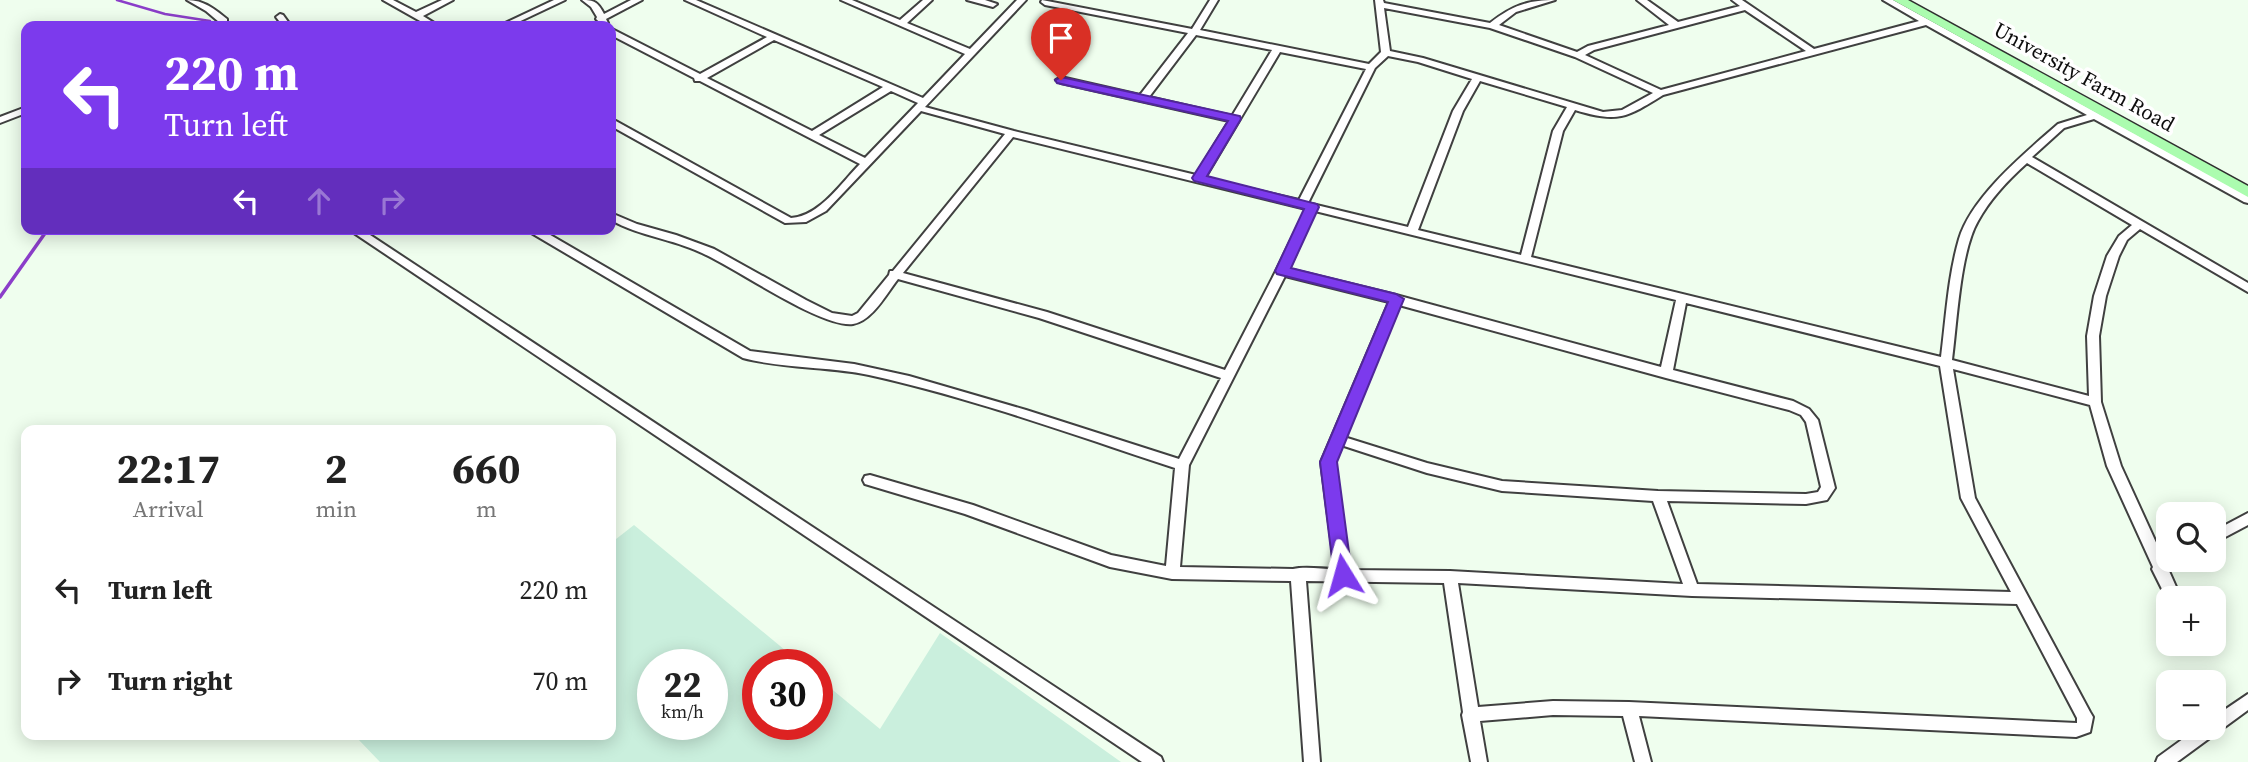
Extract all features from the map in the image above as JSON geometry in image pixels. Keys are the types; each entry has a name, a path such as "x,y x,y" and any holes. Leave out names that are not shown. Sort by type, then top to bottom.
{"street":[{"path":"179,0 192,0 224,21"},
{"path":"387,0 427,21"},
{"path":"417,15 449,0"},
{"path":"514,21 561,0"},
{"path":"586,0 595,5 603,21"},
{"path":"605,21 638,0"},
{"path":"689,0 923,105 1011,133 1682,297 2095,402"},
{"path":"845,0 971,53"},
{"path":"902,23 928,0"},
{"path":"971,0 993,4"},
{"path":"616,125 789,220 801,221 813,217 1022,0"},
{"path":"1143,98 1194,32 1214,0"},
{"path":"1492,26 1513,10 1547,0"},
{"path":"1641,0 1677,26"},
{"path":"1736,0 1814,52"},
{"path":"1887,0 2248,200"},
{"name":"University Farm Road","path":"1899,0 2248,192"},
{"name":"University Farm Road","path":"1912,0 2248,184"},
{"path":"1045,2 1371,67"},
{"path":"1386,53 1380,3 1492,26 1578,55 1660,93"},
{"path":"1578,55 1591,48 1747,7"},
{"path":"280,17 283,21"},
{"path":"1386,53 1478,77 1602,115 1615,116 1624,114 1660,93 1927,22"},
{"path":"616,35 866,163"},
{"path":"698,79 773,37"},
{"path":"1199,178 1278,48"},
{"path":"1172,573 1182,465 1282,271 1307,206 1371,67 1386,53"},
{"path":"1412,232 1458,111 1478,77"},
{"path":"1061,80 1235,119"},
{"path":"811,136 889,88"},
{"path":"1525,259 1558,131 1573,105"},
{"path":"0,120 21,112"},
{"path":"1471,715 1553,708 1629,709 2062,730 2084,727 2085,717 1968,498 1946,363 1965,238 1985,200 2004,178 2062,126 2095,115"},
{"path":"616,218 631,226 672,236 715,254 812,308 846,321 854,321 862,316 1011,133"},
{"path":"2026,158 2248,288"},
{"path":"2140,224 2123,238 2113,256 2100,296 2093,336 2095,402 2114,466 2156,562"},
{"path":"362,235 1155,762"},
{"path":"542,235 747,355 775,362 837,365 868,371 988,404 1182,465"},
{"path":"1282,271 1793,406 1805,412 1812,420 1828,488 1822,496 1806,499 1658,496 1502,486 1427,468 1337,439"},
{"path":"894,274 1043,315 1227,375"},
{"path":"1666,374 1682,297"},
{"path":"1343,575 1328,462 1396,299"},
{"path":"870,480 968,509 1110,561 1172,573 1450,576 1692,590 2021,598"},
{"path":"1658,496 1692,590"},
{"path":"2226,531 2248,518"},
{"path":"1298,573 1312,762"},
{"path":"1450,576 1479,762"},
{"path":"2226,717 2248,701"},
{"path":"1629,709 1643,762"},
{"path":"2164,762 2194,740"}],"green space":[{"path":"634,525 784,649 742,649 742,740 833,740 833,690 880,729 940,633 1121,762 380,762 359,740 616,740 616,539"}],"waterway":[{"path":"117,0 165,14 210,21"},
{"path":"0,297 44,235"}],"route":[{"path":"1061,80 1235,119 1199,178 1312,207 1282,271 1396,299 1328,462 1343,575"}]}
